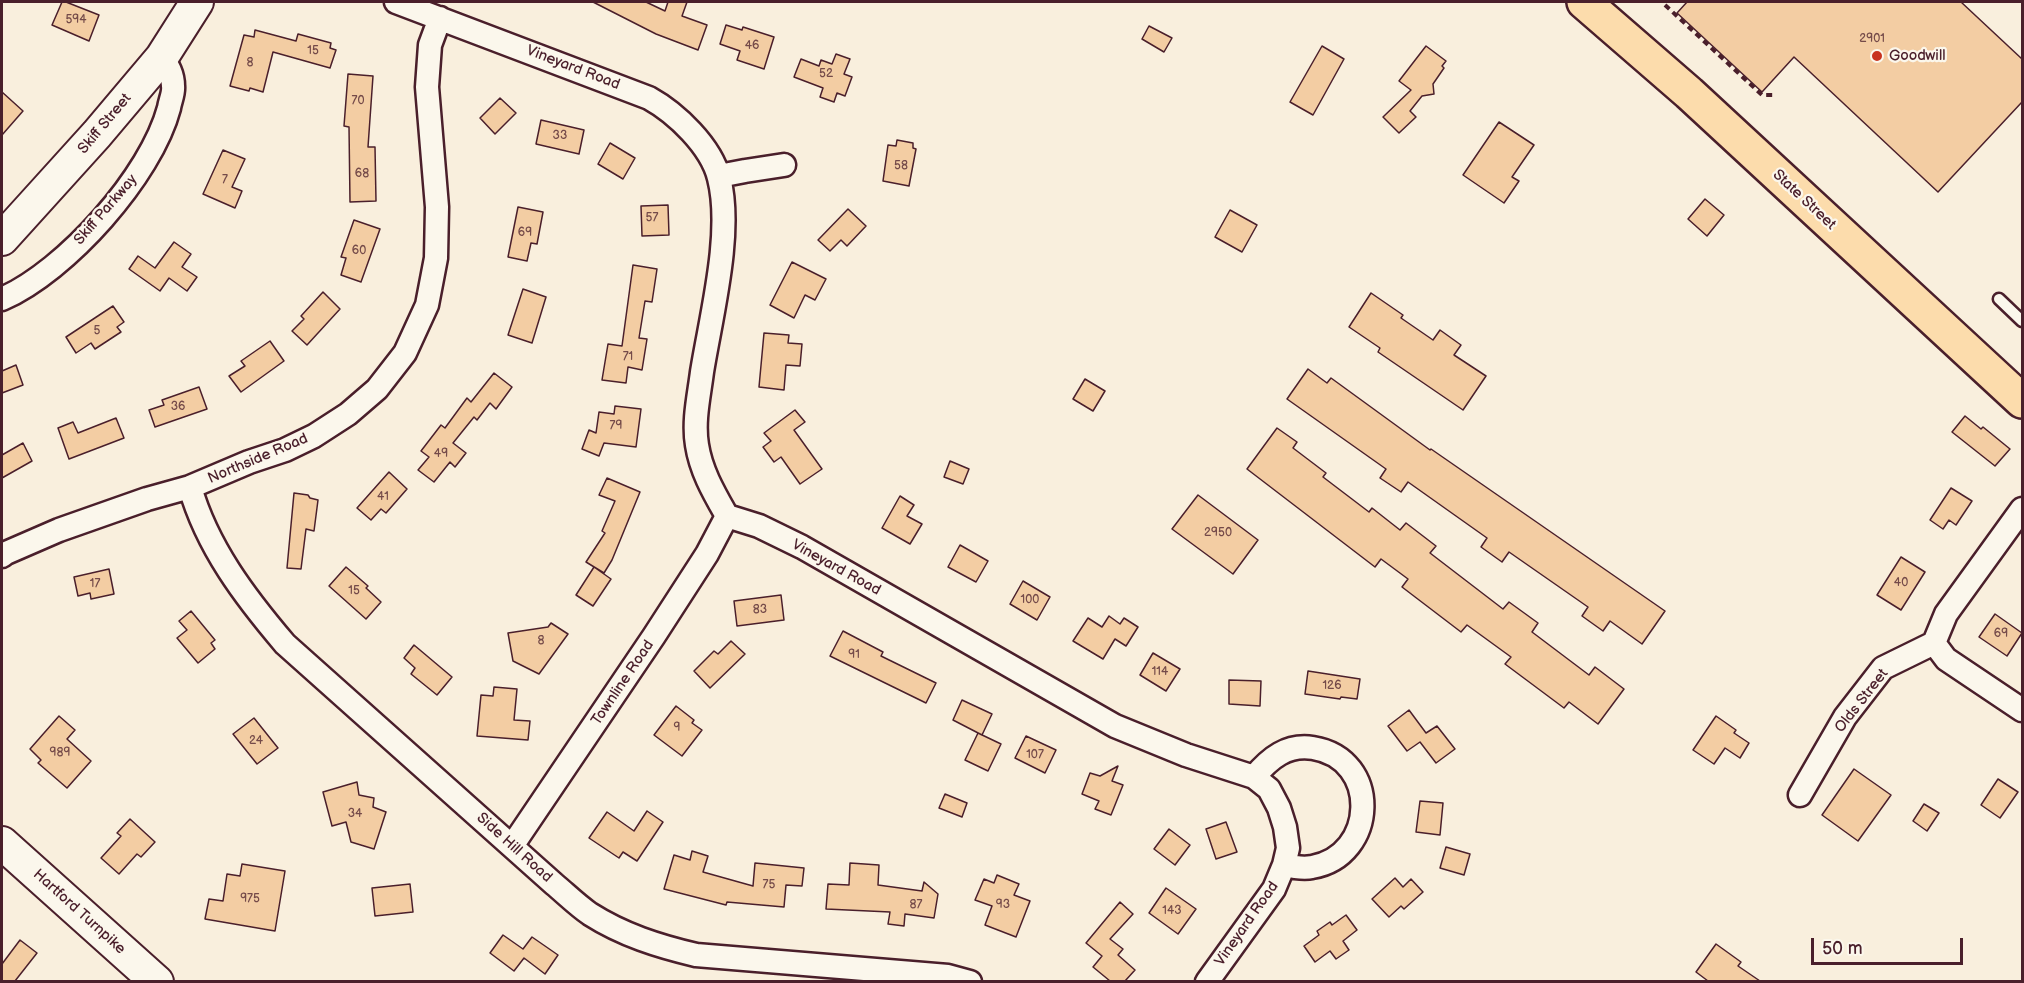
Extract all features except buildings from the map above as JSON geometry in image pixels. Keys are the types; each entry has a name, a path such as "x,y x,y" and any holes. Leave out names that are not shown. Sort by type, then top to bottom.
{"main road":[{"name":"Skiff Street","path":"2,239 97,134 162,57 197,2"},
{"name":"State Street","path":"1584,2 1689,93 2022,401"},
{"name":"Hartford Turnpike","path":"2,843 157,981"}],"street":[{"name":"Vineyard Road","path":"396,2 649,98 680,120 709,157 719,176 724,210 722,253 695,428 697,446 708,480 727,516 759,526 802,547 1115,726 1186,755 1254,777 1269,789 1279,808 1288,848 1284,865 1274,889 1207,981"},
{"name":"Northside Road","path":"2,556 59,530 147,499 190,487 249,462 285,450 314,436 348,414 377,389 405,353 427,305 436,258 437,207 427,87 430,45 440,18"},
{"name":"Skiff Parkway","path":"2,299 22,290 57,264 124,193 145,163 165,123 174,88 171,71 162,57"},
{"path":"719,176 784,165"},
{"name":"Side Hill Road","path":"190,487 198,516 219,555 254,608 285,644 589,913 625,934 664,948 696,956 948,976 970,981"},
{"path":"2022,508 1946,614 1934,643 1946,659 2022,711"},
{"name":"Townline Road","path":"512,846 654,636 707,554 727,516"},
{"name":"Olds Street","path":"1800,795 1845,717 1883,668 1934,643"},
{"name":"Vineyard Road","path":"1254,777 1268,761 1287,750 1306,747 1324,750 1341,759 1354,772 1362,792 1363,811 1359,832 1346,849 1328,862 1311,868 1284,865"}],"lane":[{"path":"1999,299 2022,321"}],"path":[{"path":"1665,5 1762,95 1774,95"}],"place":[{"name":"Goodwill","path":"1877,56"}]}
